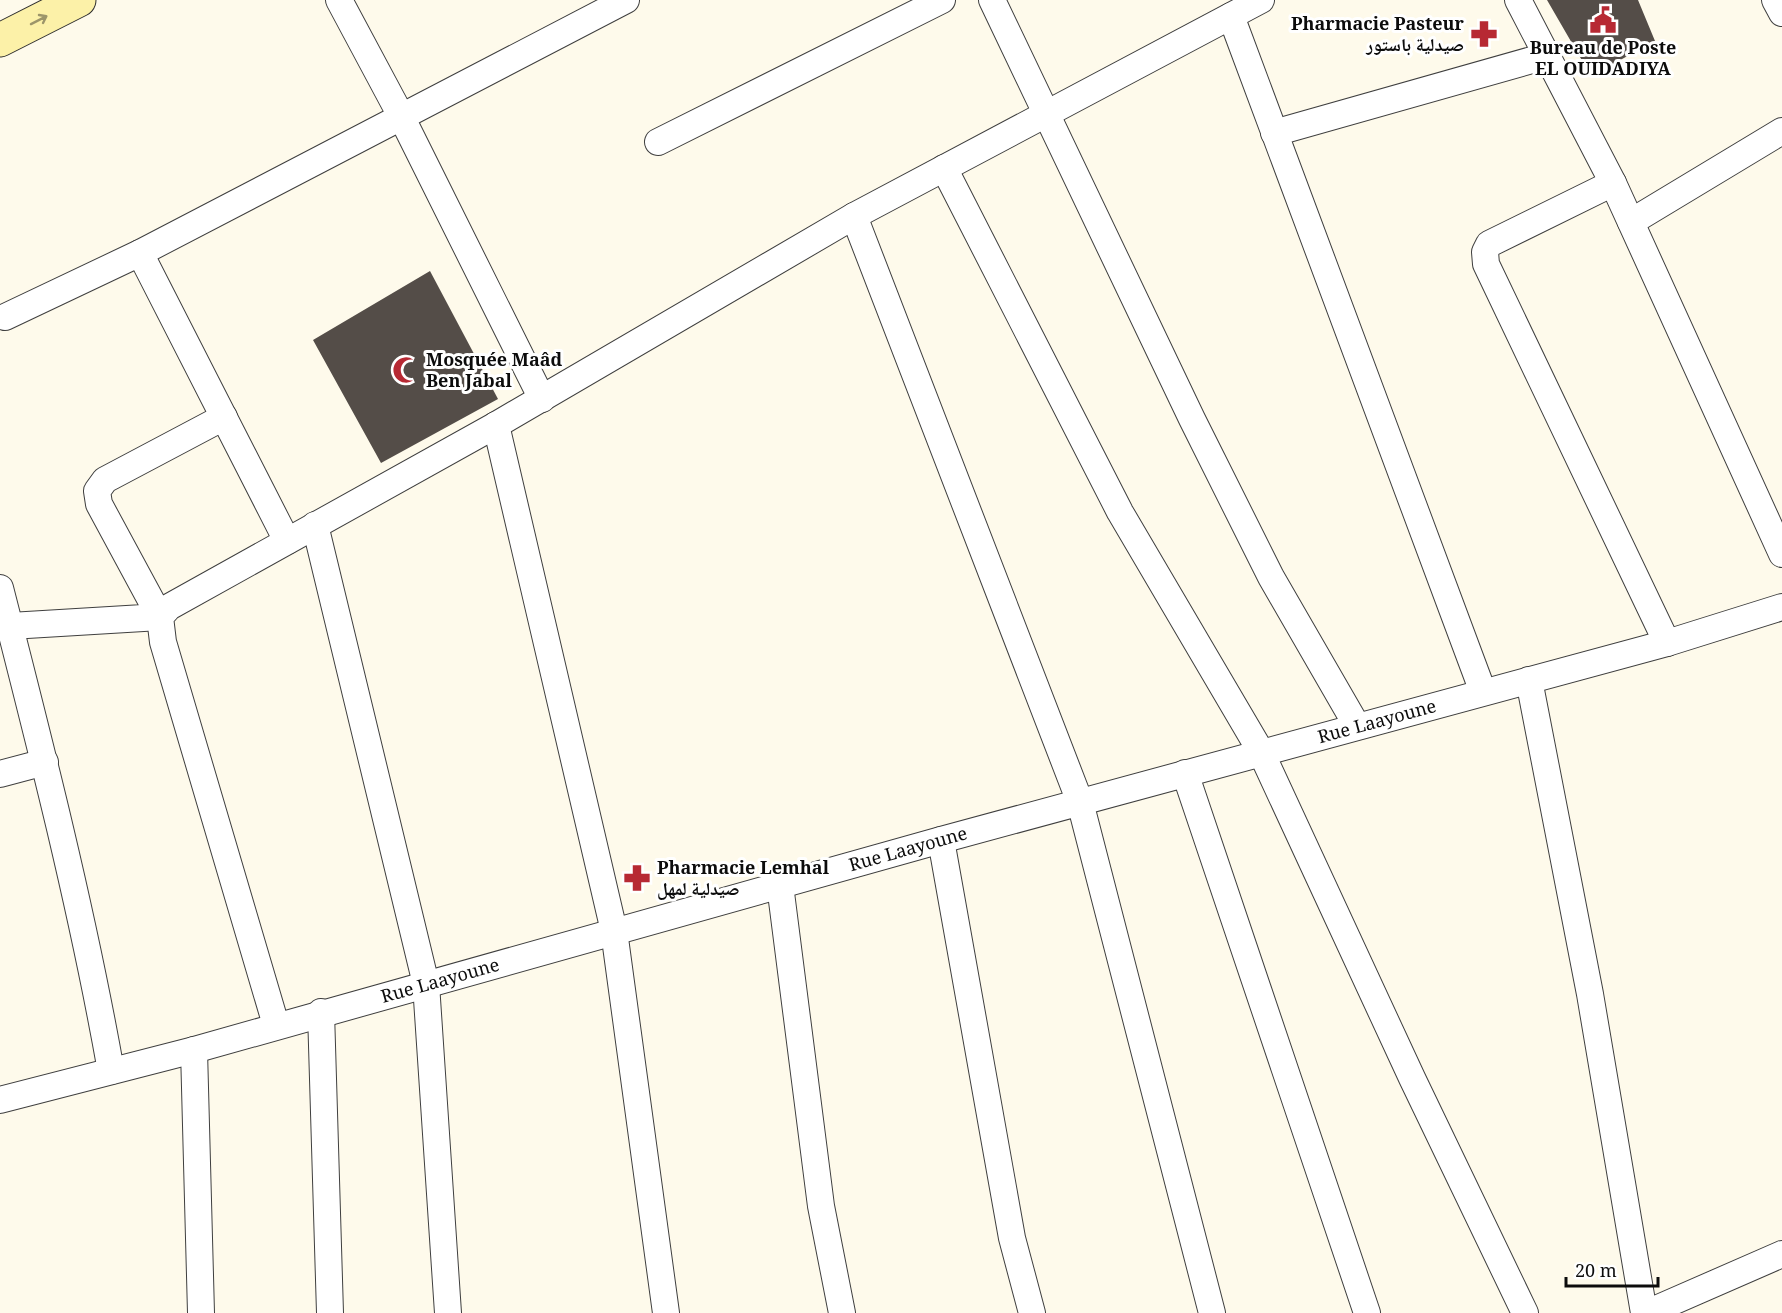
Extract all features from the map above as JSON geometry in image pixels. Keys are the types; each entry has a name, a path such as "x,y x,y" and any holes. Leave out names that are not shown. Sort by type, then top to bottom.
{"main road":[{"path":"0,40 79,0"}],"street":[{"path":"339,0 401,116 542,399"},
{"path":"5,317 140,253 626,0"},
{"path":"658,142 942,0"},
{"path":"992,0 1266,567 1358,726"},
{"path":"10,626 160,617 174,603 542,399 854,216 1261,0"},
{"path":"1518,0 1613,183 1782,554"},
{"path":"1775,0 1782,13"},
{"path":"1232,15 1483,692"},
{"path":"1274,133 1546,56"},
{"path":"1631,222 1782,130"},
{"path":"944,168 1120,512 1261,752 1412,1078 1525,1313"},
{"path":"1613,183 1489,244 1485,252 1486,264 1667,643"},
{"path":"854,216 1080,802 1212,1313"},
{"path":"140,253 287,541"},
{"path":"224,417 105,480 97,491 99,504 160,617 163,642 276,1025"},
{"path":"496,425 614,931 666,1313"},
{"path":"315,525 426,984 448,1313"},
{"path":"0,588 45,762 95,981 111,1071"},
{"name":"Rue Laayoune","path":"0,1100 194,1050 321,1012 941,840 1667,643 1782,607"},
{"path":"1529,680 1590,994 1646,1313 1682,1306 1782,1254"},
{"path":"0,774 45,762"},
{"path":"1185,773 1367,1313"},
{"path":"941,840 1012,1238 1032,1313"},
{"path":"780,885 821,1206 842,1313"},
{"path":"321,1012 330,1313"},
{"path":"194,1050 201,1313"}],"building":[{"name":"Bureau de Poste EL OUIDADIYA","path":"1547,0 1638,0 1655,41 1591,76"},
{"name":"Mosquée Maâd Ben Jabal","path":"430,271 498,399 381,463 313,340"}],"place":[{"name":"Bureau de Poste EL OUIDADIYA","path":"1603,20"},
{"name":"Pharmacie Pasteur صيدلية باستور","path":"1484,34"},
{"name":"Mosquée Maâd Ben Jabal","path":"406,370"},
{"name":"Pharmacie Lemhal صيدلية لمهل","path":"637,878"}]}
